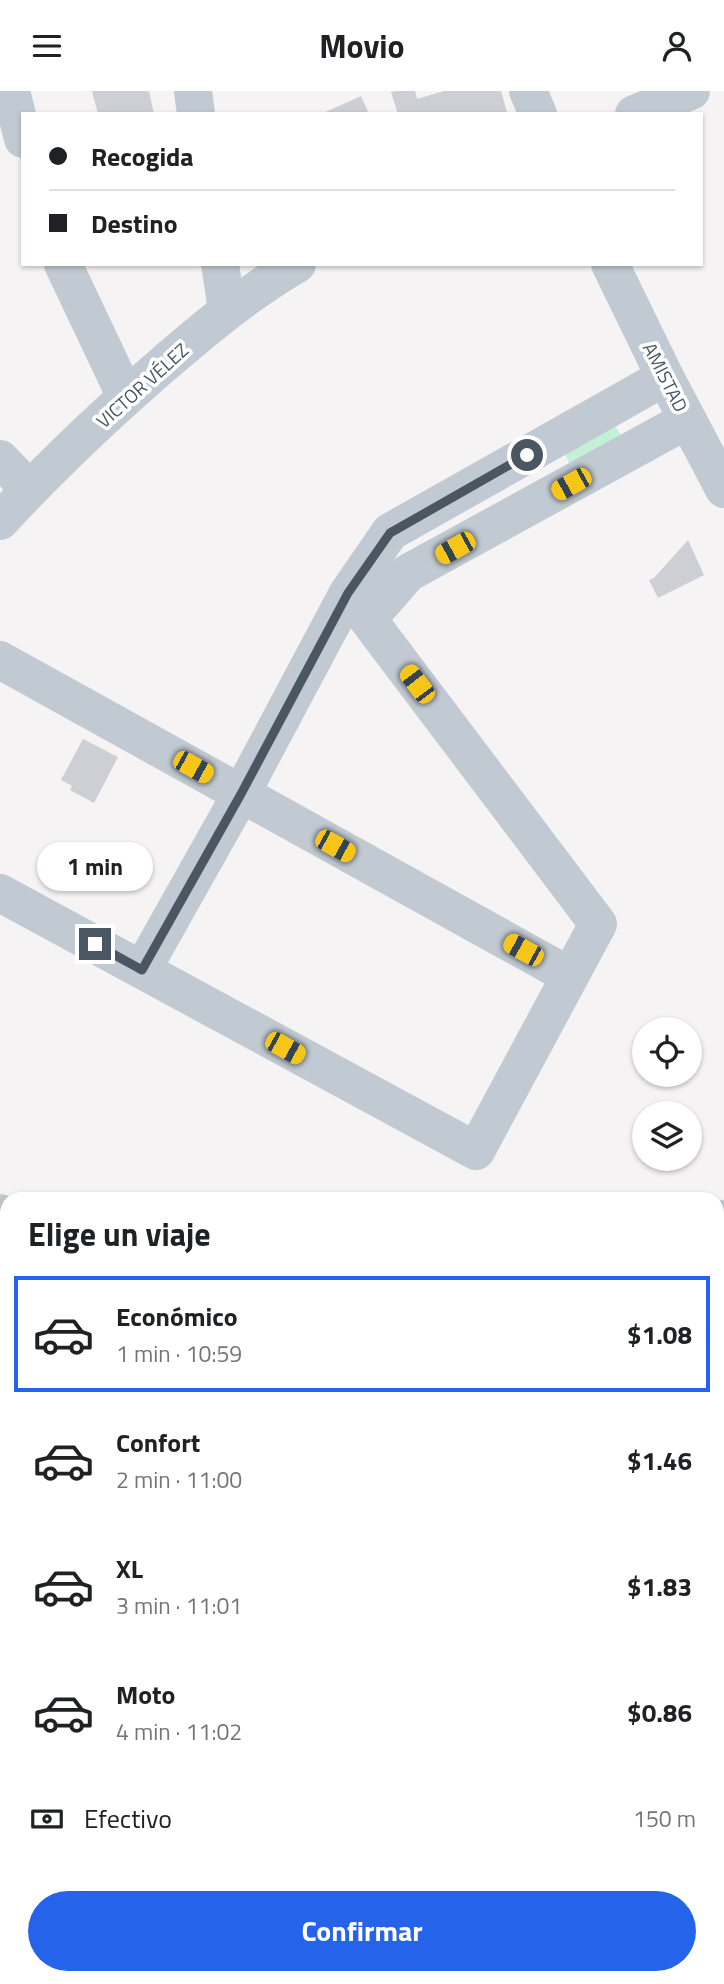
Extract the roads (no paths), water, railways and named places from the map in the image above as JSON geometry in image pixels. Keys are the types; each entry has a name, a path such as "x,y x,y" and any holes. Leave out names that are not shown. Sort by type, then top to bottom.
{"street":[{"path":"11,91 21,131"},
{"path":"193,91 196,112"},
{"path":"528,91 537,112"},
{"path":"639,112 691,91"},
{"path":"64,266 126,397"},
{"path":"220,266 227,310"},
{"name":"VICTOR VÉLEZ","path":"0,521 29,489 126,397 227,310 294,266"},
{"name":"AMISTAD","path":"611,266 724,489"},
{"path":"142,970 241,794 358,606 390,533 665,377"},
{"path":"358,606 408,573 687,420"},
{"path":"0,459 29,489"},
{"path":"0,893 476,1151 598,924 358,606"},
{"path":"0,660 570,976"}]}
